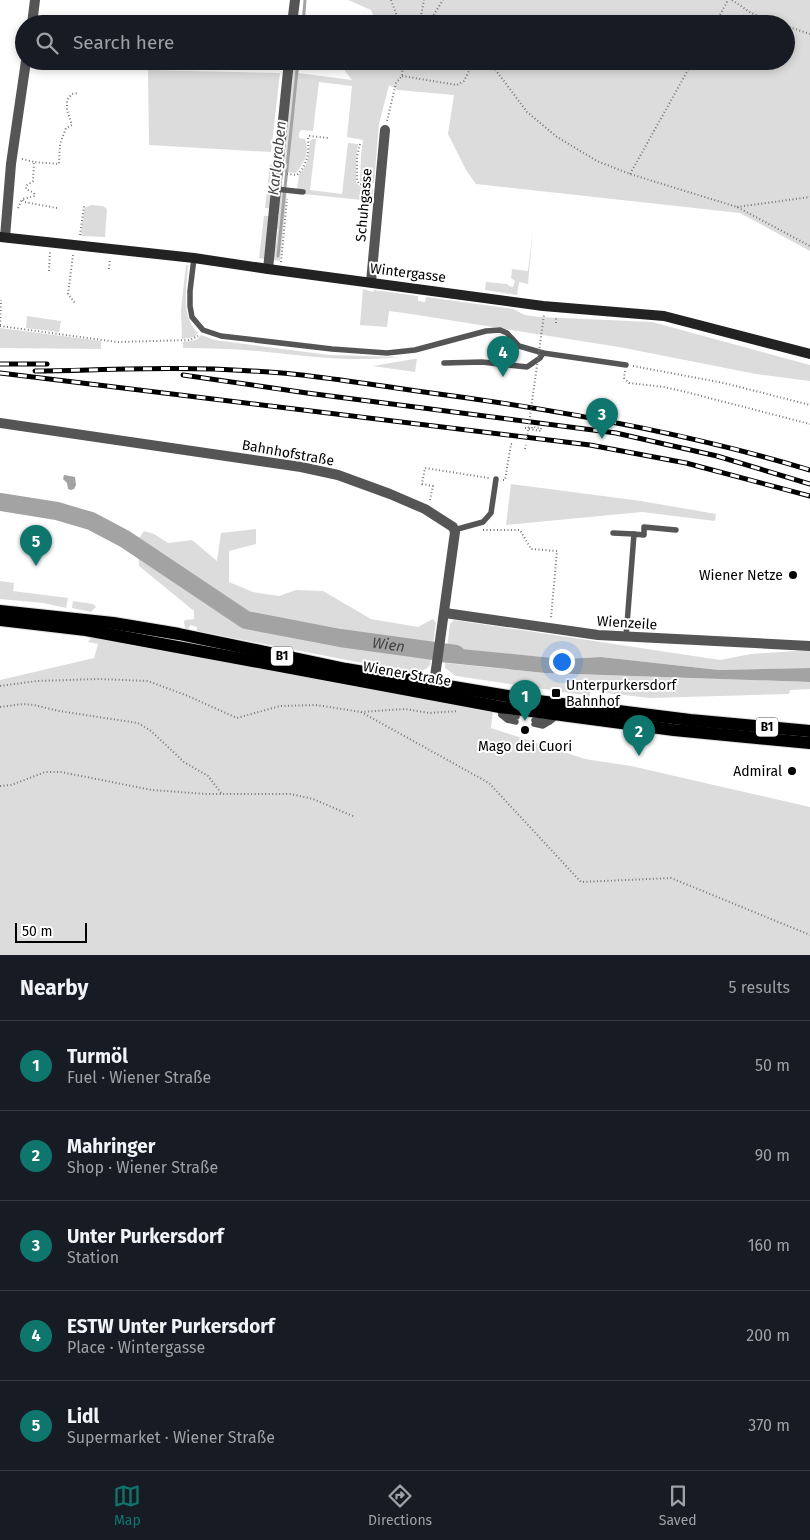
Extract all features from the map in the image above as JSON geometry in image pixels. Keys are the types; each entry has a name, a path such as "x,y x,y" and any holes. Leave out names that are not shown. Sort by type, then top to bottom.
{"main road":[{"name":"Wiener Straße","path":"0,611 113,623 180,634 346,669 500,706 683,731 810,743"},
{"name":"Wiener Straße","path":"0,620 86,630 434,689"},
{"name":"Wiener Straße","path":"558,714 690,720 810,731"}],"street":[{"path":"33,15 35,0"},
{"path":"293,15 295,0"},
{"path":"2,237 25,70"},
{"path":"268,269 282,189 288,70"},
{"name":"Schuhgasse","path":"371,282 385,130"},
{"name":"Wintergasse","path":"2,237 194,258 543,306 664,316 810,354"},
{"name":"Bahnhofstraße","path":"0,423 300,467 338,475 425,508 453,527 454,530"},
{"path":"434,689 454,530"},
{"name":"Wienzeile","path":"444,613 598,635 810,646"}],"lane":[{"path":"282,189 303,192"},
{"path":"194,258 190,291 192,317 203,330 237,339 386,353 414,350 486,331 500,330 507,333 519,346 543,353 626,365"},
{"path":"444,363 482,362 527,366 540,358 543,353"},
{"path":"454,530 483,522 492,513 496,479"},
{"path":"613,533 644,535 644,527 676,530"},
{"path":"626,637 634,534"},
{"path":"500,706 516,720"},
{"path":"534,722 558,714"}],"path":[{"path":"391,0 397,15"},
{"path":"421,15 424,0"},
{"path":"434,15 443,0"},
{"path":"720,15 728,0"},
{"path":"732,0 757,15"},
{"path":"795,29 810,34"},
{"path":"385,130 396,83 402,76 402,70"},
{"path":"402,76 457,85 464,82 470,70"},
{"path":"496,70 527,112 557,137 596,161 630,174 737,207 810,246"},
{"path":"630,174 689,70"},
{"path":"19,159 59,164 60,144 66,128 72,125 67,110 67,100 72,94 79,93"},
{"path":"288,174 297,174 307,161 308,137 328,138"},
{"path":"360,144 357,157 357,180 362,186 374,186"},
{"path":"22,198 35,196 35,194 26,189 26,186 33,181 34,162"},
{"path":"737,207 810,197"},
{"path":"22,198 24,202 57,208"},
{"path":"14,210 17,210 22,198"},
{"path":"281,260 287,199"},
{"path":"80,238 84,206"},
{"path":"74,250 68,294 75,303"},
{"path":"49,271 50,255"},
{"path":"109,269 110,255"},
{"path":"1,300 0,326 117,342 190,340 196,338 203,330"},
{"path":"527,438 544,314"},
{"path":"810,405 724,383 626,365 624,378 629,383 664,386 682,390 810,424"},
{"path":"529,428 524,428 531,428 538,429 545,430 541,432 532,431 532,429 532,427 541,428 541,431 535,430 529,428"},
{"path":"425,508 431,498 433,486 422,484 424,468 505,480 511,444 514,445"},
{"path":"477,530 520,530 531,549 557,551 550,628"},
{"path":"0,686 37,681 98,679 148,682 188,696 237,718 280,706 316,704 361,712 405,709 429,713 460,711"},
{"path":"0,707 23,704 34,705 59,711 138,723 151,731 184,762 208,776 222,794"},
{"path":"361,712 489,783 581,882 671,878 810,935"},
{"path":"0,786 10,785 45,772 61,772 152,790 222,794 291,794 313,799 355,816"}],"shaded area":[{"path":"348,0 810,0 810,251 740,213 476,184 466,170 448,134 454,95 398,90 389,85 379,124 374,183 363,183 360,181 363,140 347,137 352,86 319,82 313,131 301,130 299,133 299,138 305,139 307,148 304,161 296,173 282,172 282,163 285,163 288,121 286,120 291,70 298,70 298,73 352,80 345,70 795,70 795,15 373,15 371,10"},
{"path":"148,70 280,73 271,152 149,145"},
{"path":"312,139 316,139 310,190 342,194 348,143 358,144 356,183 362,188 373,189 372,201 303,194 297,189 299,175 306,165"},
{"path":"270,164 274,166 270,208 265,208"},
{"path":"279,192 287,192 280,261 272,260 278,229 275,229 279,214 277,213"},
{"path":"91,205 103,206 107,209 105,237 81,236 84,209"},
{"path":"264,216 269,216 264,259 259,258"},
{"path":"533,229 528,284 519,282 517,295 485,290 486,282 507,284 513,287 515,281 511,278 512,269 528,271"},
{"path":"186,265 188,265 187,310 192,326 198,333 195,337 182,339 181,310"},
{"path":"363,289 373,292 374,290 418,296 418,301 425,302 426,297 513,309 525,315 539,317 652,322 810,365 810,381 756,374 619,347 389,311 387,327 360,325"},
{"path":"27,316 61,321 59,332 26,328"},
{"path":"0,328 101,341 101,349 0,348"},
{"path":"201,335 215,340 329,355 400,357 334,358 246,350 183,348 183,342 196,340"},
{"path":"417,359 415,372 373,366"},
{"path":"64,475 75,477 76,485 74,489 68,489 67,483 63,479"},
{"path":"511,484 641,501 716,514 715,521 642,512 506,525"},
{"path":"256,529 256,544 229,551 229,582 253,592 279,596 296,590 323,591 371,619 418,627 433,619 436,623 430,665 426,669 414,673 197,631 197,627 190,625 189,629 185,628 185,620 194,619 194,611 139,566 137,542 144,531 154,534 168,543 192,540 217,561 221,533"},
{"path":"0,581 14,583 13,591 68,598 66,608 43,603 0,599"},
{"path":"73,601 93,604 96,607 91,612 72,608"},
{"path":"454,620 720,660 751,654 810,650 810,668 719,670 601,657 563,659 447,648 450,624"},
{"path":"91,638 266,668 493,711 491,728 585,759 631,766 810,807 810,955 0,955 0,680 94,658 98,644 88,642"},
{"path":"441,647 563,659 601,657 719,670 810,668 810,682 545,673 439,662"},
{"path":"445,663 545,673 810,682 810,689 790,690 789,694 649,698 590,691 590,696 456,676 445,668"}],"waterway":[{"name":"Karlgraben","path":"304,15 305,0"},
{"name":"Karlgraben","path":"278,256 297,70"},
{"name":"Wien","path":"0,502 57,511 91,521 125,539 246,620 340,638 456,654"}],"railway":[{"path":"0,364 47,364"},
{"path":"35,371 198,369 274,372 317,377 521,406 618,423 715,444 810,470"},
{"path":"0,373 590,445 686,463 810,496"},
{"path":"183,375 616,433 717,456 810,484"}],"place":[{"name":"ESTW Unter Purkersdorf","path":"503,377"},
{"name":"Unter Purkersdorf","path":"602,439"},
{"name":"Lidl","path":"36,566"},
{"name":"Wiener Netze","path":"793,575"},
{"name":"Unterpurkersdorf Bahnhof","path":"556,693"},
{"name":"Turmöl","path":"525,721"},
{"name":"Mago dei Cuori","path":"525,730"},
{"name":"Mahringer","path":"639,756"},
{"name":"Admiral","path":"792,771"}]}
